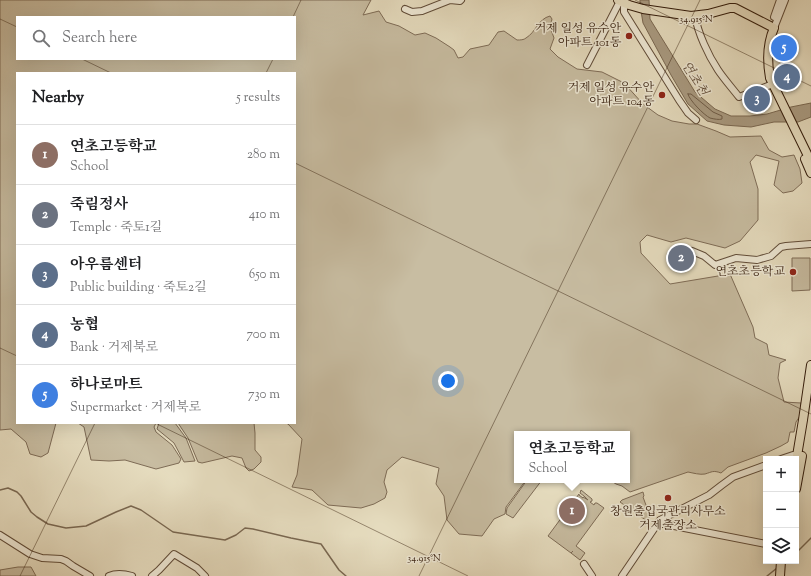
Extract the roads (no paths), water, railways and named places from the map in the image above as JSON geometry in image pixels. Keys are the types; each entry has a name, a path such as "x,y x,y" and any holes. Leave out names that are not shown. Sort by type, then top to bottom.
{"main road":[{"path":"620,3 656,12 695,17 735,8 771,29 764,46 763,68 765,76 811,162"},
{"path":"793,129 811,173"},
{"path":"797,456 811,365"},
{"path":"797,456 811,396"}],"street":[{"path":"405,9 412,12 422,11 450,0 461,0"},
{"path":"771,29 780,0"},
{"path":"771,29 784,0"},
{"path":"586,65 620,3"},
{"path":"620,3 624,12 679,100 688,113 696,120"},
{"path":"695,17 697,27 718,70 739,97 771,85"},
{"path":"692,251 704,256 715,265 736,258 757,260 771,256 780,247 811,244"},
{"path":"622,576 658,524 709,498 732,481 763,467"},
{"path":"658,524 763,543"},
{"path":"626,576 658,524"},
{"path":"0,535 30,554 42,558 66,560 90,576"},
{"path":"152,576 174,554 197,568 205,576"},
{"path":"584,564 592,576"},
{"path":"109,576 113,574 125,574 132,576"}],"water":[{"path":"640,0 649,0 650,19 695,92 715,109 731,116 750,116 767,114 811,103 811,117 798,122 774,122 751,127 724,125 707,121 688,104 671,75 643,23"}],"waterway":[{"path":"0,490 8,488 17,492 31,512 37,517 48,524 66,528 86,526 131,506 141,510 173,532 225,540 236,535 245,528 321,544 339,570 346,576"},
{"path":"799,550 811,538"},
{"path":"767,576 777,568"}],"place":[{"name":"거제 일성 유수안 아파트 101동","path":"629,36"},
{"name":"하나로마트","path":"784,48"},
{"name":"농협","path":"787,77"},
{"name":"거제 일성 유수안 아파트 104동","path":"662,95"},
{"name":"아우름센터","path":"757,99"},
{"name":"죽림정사","path":"681,258"},
{"name":"연초초등학교","path":"793,272"},
{"name":"창원출입국관리사무소 거제출장소","path":"668,498"},
{"name":"연초고등학교","path":"572,511"}],"water label":[{"name":"연초천","path":"694,79"}]}
